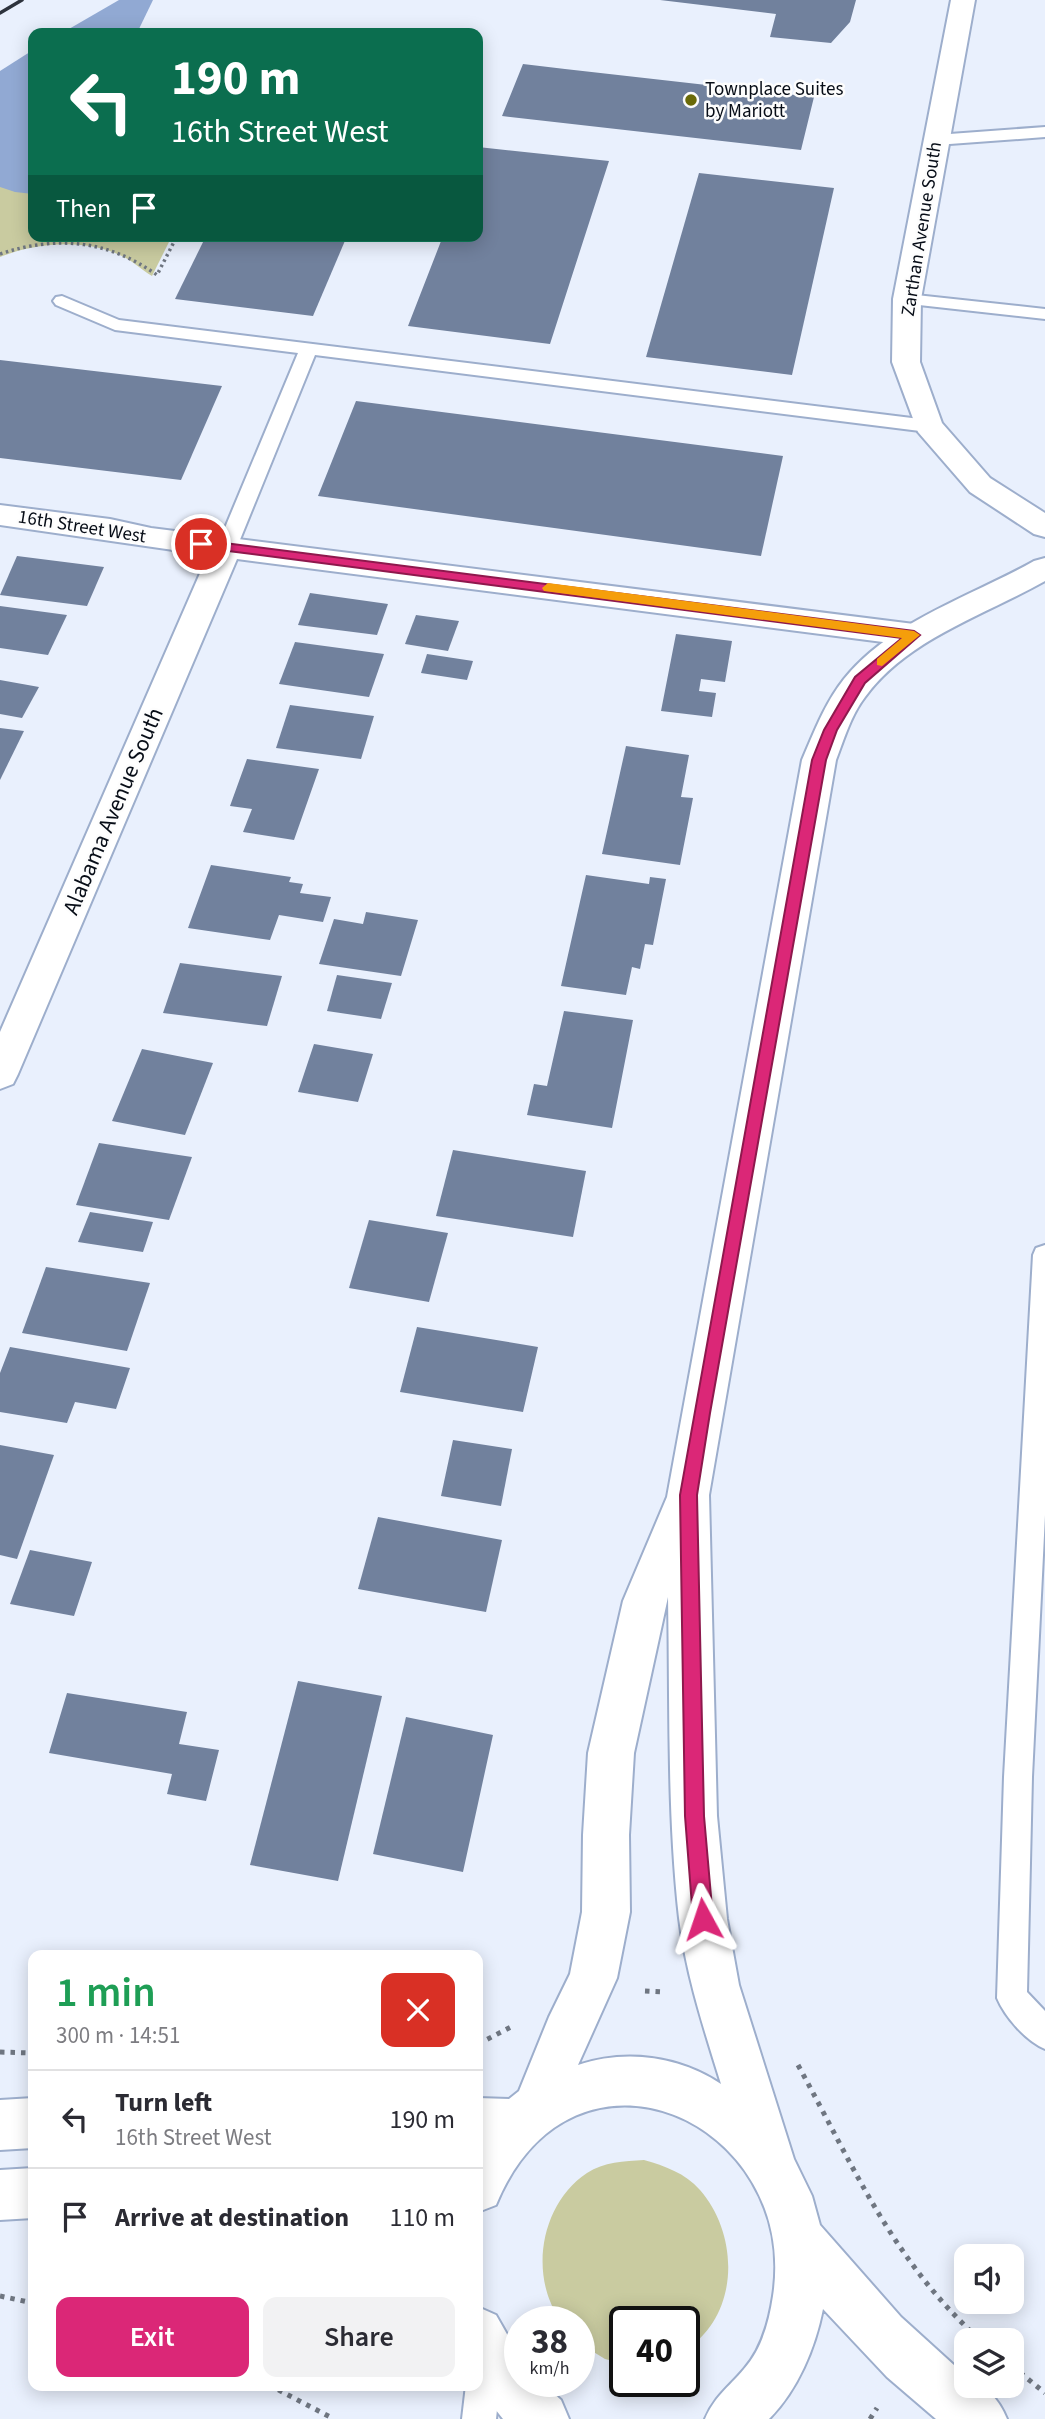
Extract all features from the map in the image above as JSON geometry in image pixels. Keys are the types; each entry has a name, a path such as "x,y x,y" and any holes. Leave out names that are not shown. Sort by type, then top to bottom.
{"street":[{"name":"Zarthan Avenue South","path":"963,0 907,299 906,362 928,426 980,485 1045,527"},
{"name":"16th Street West","path":"0,515 227,547 914,635"},
{"name":"Alabama Avenue South","path":"0,1074 227,547"},
{"path":"732,2419 765,2384 788,2340 800,2290 799,2239 788,2199 770,2163 715,1985 703,1919 694,1816 688,1495 819,760 831,730 860,680 914,635 1045,568"},
{"path":"483,2177 511,2118 566,2034 593,1978 606,1912 606,1835 611,1753 645,1601 688,1495"},
{"path":"511,2118 570,2090 601,2081 633,2080 665,2084 696,2095 724,2112 749,2136 770,2163"},
{"path":"0,2125 28,2123"},
{"path":"0,2195 28,2193"},
{"path":"799,2239 830,2278 916,2368 980,2419"},
{"path":"483,2349 521,2401 542,2419"}],"lane":[{"path":"936,140 1045,132"},
{"path":"907,299 1045,314"},
{"path":"62,301 115,325 928,426"},
{"path":"227,547 309,348"},
{"path":"1045,1255 1018,1777 1012,1998 1045,2034"},
{"path":"479,2391 479,2419"}],"path":[{"path":"0,254 32,245 78,242 125,253 157,275 174,242"},
{"path":"634,1989 675,1990"},
{"path":"0,2053 28,2053"},
{"path":"796,2061 889,2235 956,2321 964,2328"},
{"path":"0,2296 28,2302"},
{"path":"1024,2376 1045,2393"},
{"path":"280,2391 334,2419"}],"green space":[{"path":"0,72 28,75 28,242 169,242 152,276 128,259 110,251 79,245 46,245 0,257"},
{"path":"644,2160 660,2165 688,2179 700,2190 713,2209 722,2230 728,2275 716,2318 700,2338 700,2306 609,2306 609,2360 595,2353 595,2306 551,2304 545,2285 544,2243 549,2222 558,2203 571,2186 594,2169"}],"water":[{"path":"119,0 153,0 139,28 71,28"},
{"path":"28,53 28,193 0,187 0,71"}],"building":[{"path":"660,0 856,0 850,22 831,43 770,37 776,14"},
{"path":"523,64 814,97 801,150 502,116"},
{"path":"483,148 609,161 550,344 408,326 441,242 483,242"},
{"path":"699,173 834,188 792,375 646,357"},
{"path":"203,242 344,242 313,316 175,299"},
{"path":"0,360 222,386 181,480 0,458"},
{"path":"356,401 783,456 761,556 318,496"},
{"path":"17,556 104,567 87,606 0,595"},
{"path":"310,593 388,604 377,635 298,625"},
{"path":"0,606 67,615 48,655 0,648"},
{"path":"416,615 459,621 448,651 405,644"},
{"path":"676,634 732,641 725,682 701,679 699,691 716,693 712,717 661,711"},
{"path":"295,642 384,654 369,697 279,684"},
{"path":"427,654 473,661 467,680 421,673"},
{"path":"0,680 39,687 22,718 0,714"},
{"path":"290,705 374,716 361,759 276,748"},
{"path":"0,728 24,731 0,780"},
{"path":"626,746 689,755 681,797 693,798 680,865 602,854"},
{"path":"247,759 319,769 294,840 243,832 252,809 230,806"},
{"path":"211,865 291,877 289,882 303,884 300,893 331,897 323,922 279,915 270,940 188,928"},
{"path":"586,875 649,884 650,877 666,879 653,945 645,944 640,969 632,967 626,995 561,986"},
{"path":"366,912 418,920 401,976 319,964 334,919 363,924"},
{"path":"180,963 282,976 267,1026 163,1013"},
{"path":"337,975 392,983 381,1019 327,1011"},
{"path":"564,1011 633,1020 612,1128 527,1115 534,1084 547,1086"},
{"path":"314,1044 373,1054 358,1102 298,1092"},
{"path":"142,1049 213,1063 185,1135 112,1121"},
{"path":"99,1143 192,1157 169,1220 76,1205"},
{"path":"453,1150 586,1171 573,1237 436,1216"},
{"path":"90,1212 153,1222 143,1252 78,1242"},
{"path":"369,1220 448,1233 429,1302 349,1288"},
{"path":"46,1267 150,1283 127,1351 22,1333"},
{"path":"417,1327 538,1347 523,1412 400,1392"},
{"path":"10,1347 130,1368 116,1409 75,1402 67,1423 0,1412 0,1373"},
{"path":"453,1440 512,1449 501,1506 441,1496"},
{"path":"0,1445 54,1455 17,1559 0,1555"},
{"path":"378,1517 502,1540 486,1612 358,1589"},
{"path":"30,1550 92,1562 74,1616 10,1604"},
{"path":"298,1681 382,1696 338,1881 250,1865"},
{"path":"67,1693 187,1712 179,1744 219,1750 206,1801 167,1794 172,1774 49,1753"},
{"path":"406,1717 493,1735 463,1872 373,1854"}],"railway":[{"path":"0,13 22,0"}],"slow traffic":[{"path":"548,588 914,635 882,662"}],"place":[{"name":"Townplace Suites by Mariott","path":"691,100"}],"route":[{"path":"201,544 914,635 860,680 831,730 819,760 701,1413 688,1495 694,1816 703,1919"}]}
